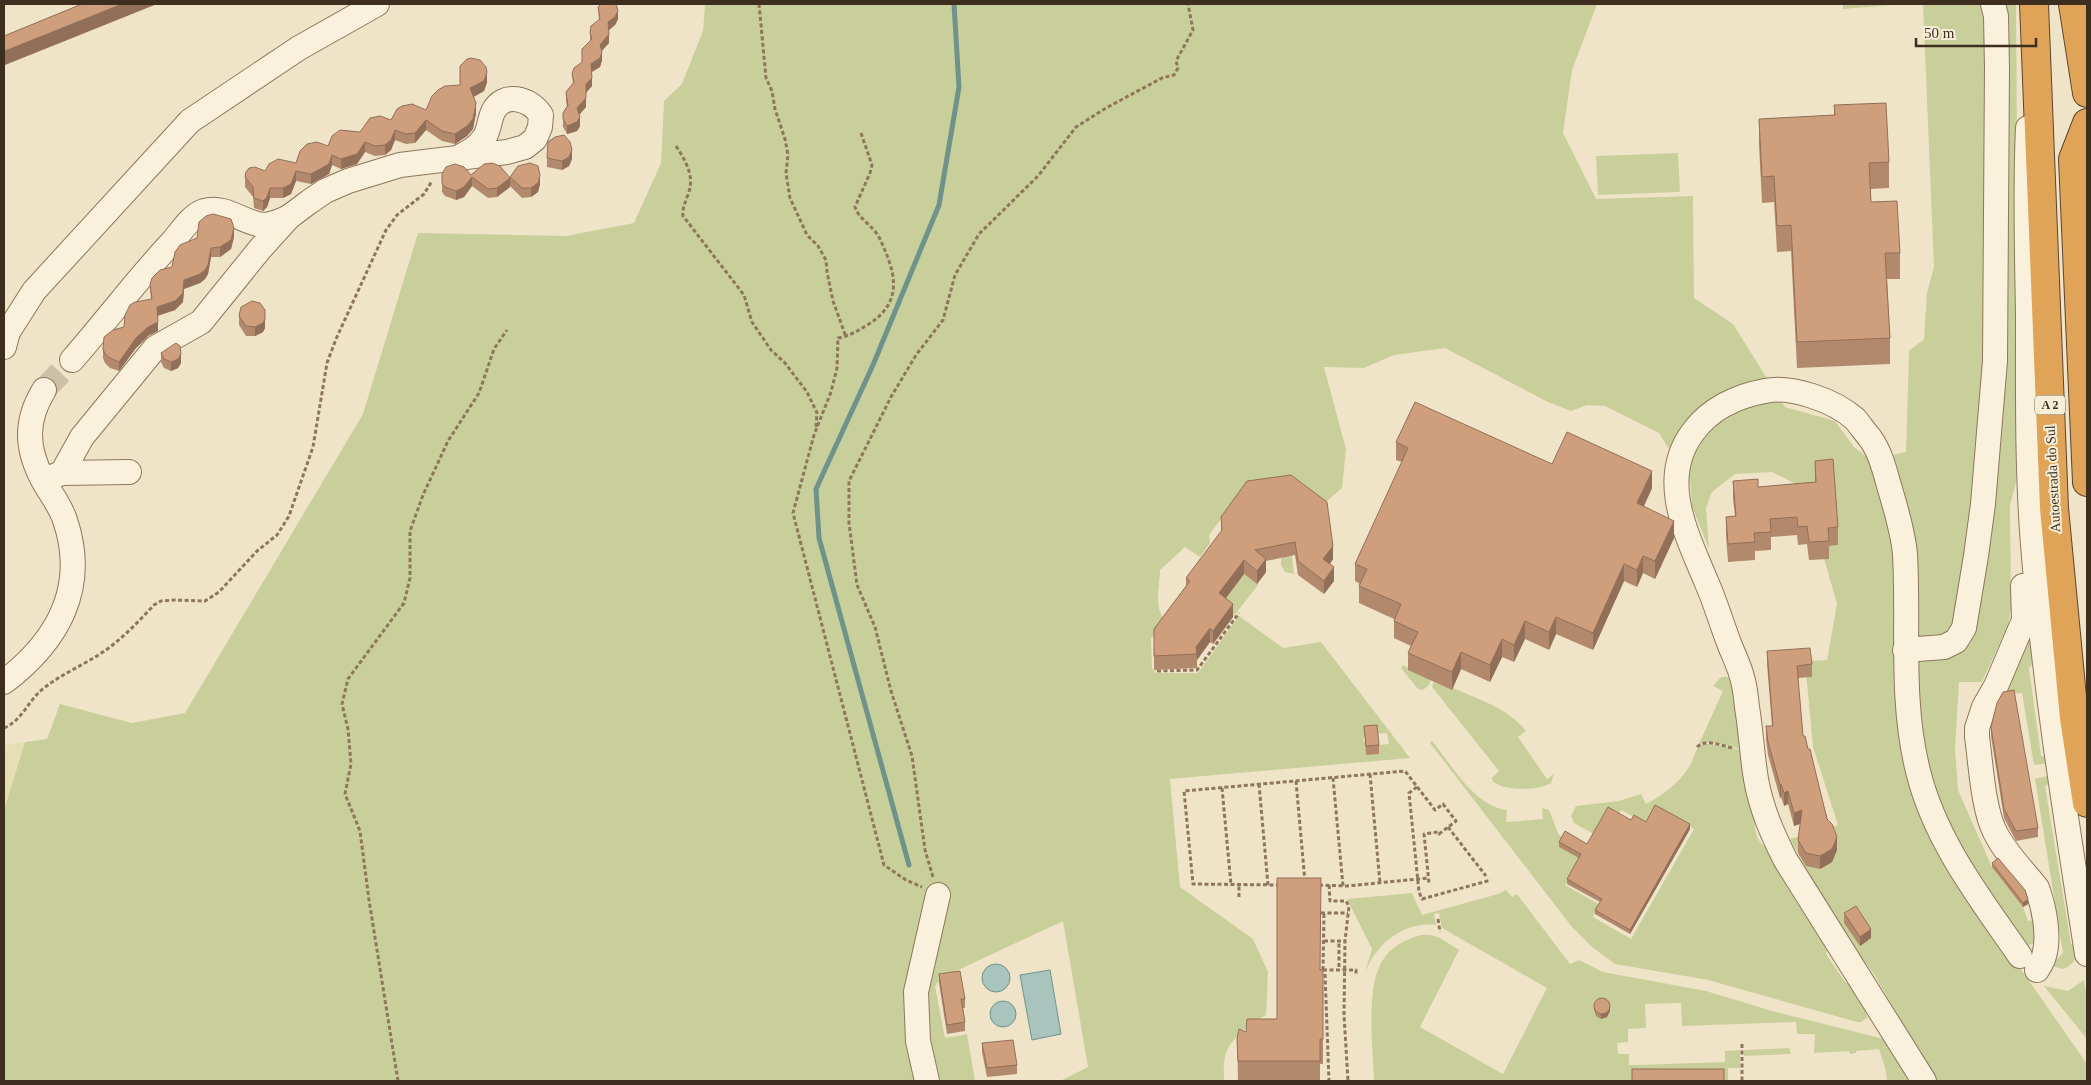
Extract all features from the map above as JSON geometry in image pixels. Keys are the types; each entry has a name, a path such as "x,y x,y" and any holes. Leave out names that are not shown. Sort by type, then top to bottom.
{"highway":[{"name":"Autoestrada do Sul","path":"2033,4 2054,508 2074,718 2087,804"},
{"path":"2073,4 2084,50 2087,93"},
{"path":"2087,123 2073,159 2087,482"}],"street":[{"path":"4,347 8,332 34,292 190,121 299,48 377,4"},
{"path":"1905,650 1944,647 1956,641 1964,628 1976,556 1983,504 1995,362 1998,68 1996,16 1993,4"},
{"path":"2033,4 2026,172 2030,481 2034,545 2052,720 2087,954"},
{"path":"52,476 155,348 201,322 260,249 289,218 325,191 348,181 400,166 448,159"},
{"path":"72,360 146,270 194,217 204,211 218,211 230,213 264,225 289,218"},
{"path":"4,682 50,636 63,615 72,571 72,547 65,520 56,500 52,476 35,462 30,442 29,424 33,410 44,390"},
{"path":"1924,1081 1785,858 1767,820 1756,779 1744,680 1683,524 1676,478 1679,454 1701,421 1720,407 1736,399 1766,390 1786,390 1819,399 1854,418 1873,442 1881,461 1904,551 1905,650 1910,726 1918,771 1934,818 1959,866 2029,963 2044,955 2046,941 2040,897 2037,888 1999,841 1994,831 1988,810 1976,728 2024,620 2019,526 2020,511 2030,481"},
{"path":"52,476 129,472"},
{"path":"927,1081 918,1041 916,992 938,895"}],"path":[{"path":"759,4 766,78 772,91 774,109 785,139 788,155 786,172 790,198 807,235 818,246 826,260 826,272 833,301 846,337"},
{"path":"938,895 925,850 912,756 891,691 875,627 857,585 849,524 849,480 891,398 916,356 943,320 955,275 979,234 1038,176 1076,127 1106,108 1162,78 1174,75 1178,68 1176,60 1193,30 1188,4"},
{"path":"861,133 872,165 855,207 856,212 879,237 886,252 894,273 894,294 876,319 846,337 838,338 837,368 831,392 814,435 794,513 884,865 906,880 938,895"},
{"path":"676,146 688,165 691,174 690,187 683,207 683,216 744,295 752,322 771,350 807,392 816,413 814,435"},
{"path":"4,728 17,721 33,698 43,688 105,651 121,639 154,605 161,601 206,601 219,592 257,551 277,535 289,516 313,447 327,363 386,230 397,215 424,194 448,159"},
{"path":"398,1081 360,831 345,794 351,764 348,728 342,704 348,679 404,603 410,578 410,531 448,441 479,393 494,349 507,330"},
{"path":"1157,671 1197,670 1239,613"},
{"path":"1697,747 1702,743 1709,743 1739,749"},
{"path":"1287,885 1193,884 1184,791 1405,771 1435,810 1442,804 1456,821 1439,834 1438,832 1424,834 1428,881 1417,880 1343,886 1313,885"},
{"path":"1370,774 1380,883"},
{"path":"1333,778 1343,886"},
{"path":"1296,781 1306,885"},
{"path":"1259,784 1268,885"},
{"path":"1417,787 1409,793 1417,880 1422,899 1491,880"},
{"path":"1222,788 1231,885"},
{"path":"1448,827 1486,876"},
{"path":"1239,885 1239,897"},
{"path":"1329,886 1330,901 1346,901 1348,906 1345,941 1344,1022 1348,1081"},
{"path":"1329,1081 1322,913 1348,913"},
{"path":"1438,919 1440,932"},
{"path":"1323,941 1345,941"},
{"path":"1339,941 1339,967"},
{"path":"1323,971 1356,970 1356,975"},
{"path":"1742,1044 1742,1081"}],"shaded area":[{"path":"25,742 4,810 4,745"}],"green space":[{"path":"705,4 1597,4 1572,70 1563,133 1596,199 1693,196 1694,298 1733,324 1785,407 1835,421 1854,447 1871,460 1906,452 1909,351 1924,339 1927,293 1934,267 1923,4 2016,4 2019,418 2016,483 2010,505 2011,609 2008,625 1982,682 1959,682 1955,748 1958,790 1992,867 2023,907 2028,921 2038,919 2036,943 2026,946 1965,889 2087,1064 2087,1081 1936,1081 1874,974 1823,899 1790,839 1838,825 1813,747 1805,661 1827,660 1837,604 1804,488 1772,472 1735,474 1712,492 1706,508 1709,549 1692,506 1690,479 1687,478 1659,433 1605,406 1587,405 1571,411 1548,402 1445,348 1394,355 1364,368 1324,367 1346,449 1342,488 1321,506 1242,491 1209,535 1210,543 1200,557 1185,547 1160,570 1158,604 1162,616 1166,620 1151,639 1152,668 1156,673 1198,673 1239,616 1283,648 1321,642 1410,758 1170,779 1180,887 1253,939 1268,972 1266,1015 1243,1031 1232,1042 1224,1060 1224,1081 1036,1081 1062,1080 1088,1067 1063,921 943,977 935,986 945,1038 967,1034 975,1081 4,1081 4,810 25,742 47,739 60,704 132,723 185,713 363,414 418,233 566,236 634,223 661,163 664,101 682,84 703,31","holes":["1387,733 1389,744 1378,745 1363,741 1365,735"]},
{"path":"1843,4 1905,4 1843,9"},
{"path":"1678,153 1680,192 1598,195 1596,156"},
{"path":"1291,549 1294,574 1285,572 1281,565 1281,558"},
{"path":"1244,574 1258,585 1233,617 1219,607"},
{"path":"2030,619 2037,658 2029,668 2041,756 2049,757 2050,763 2034,765 2022,693 1998,695"},
{"path":"1403,665 1431,680 1428,686 1423,690 1418,689 1401,668"},
{"path":"1721,677 1727,677 1732,682 1741,749 1709,742 1699,744 1723,691 1713,686"},
{"path":"1434,682 1492,705 1511,716 1526,731 1518,737 1547,779 1554,774 1551,783 1545,786 1522,789 1506,787 1493,782 1492,778 1499,771 1432,687"},
{"path":"1432,741 1474,793 1495,807 1507,810 1506,822 1543,819 1542,808 1549,810 1558,833 1580,858 1565,885 1600,905 1593,917 1631,939 1694,829 1656,808 1647,824 1621,810 1618,816 1594,834 1574,823 1571,816 1576,806 1619,801 1641,794 1646,804 1664,793 1680,778 1689,767 1700,745 1709,744 1742,750 1755,827 1759,840 1768,849 1828,945 1826,954 1845,982 1852,984 1868,1017 1861,1022 1857,1022 1708,980 1615,964 1592,947 1572,927 1430,743"},
{"path":"2051,775 2052,782 2045,786 2071,944 2078,948 2074,961 2063,969 2052,966 2063,953 2035,779"},
{"path":"1506,890 1512,897 1517,894 1570,964 1579,960 1603,972 1706,991 1772,1011 1884,1039 1892,1043 1914,1081 1887,1081 1879,1049 1856,1051 1856,1053 1850,1054 1849,1051 1814,1053 1815,1034 1797,1034 1796,1022 1682,1026 1681,1003 1645,1004 1646,1028 1628,1029 1628,1042 1617,1043 1618,1054 1629,1054 1629,1065 1635,1065 1725,1062 1725,1051 1740,1050 1740,1068 1728,1068 1728,1081 1374,1081 1372,1008 1375,981 1380,965 1386,956 1402,942 1422,935 1428,935 1440,938 1459,950 1420,1027 1503,1074 1547,988 1442,928 1439,913 1434,914 1436,925 1412,927 1391,937 1375,954 1364,976 1372,949 1347,899 1412,893 1422,915 1498,894"},
{"path":"2084,980 2087,1001 2087,1039 2044,986 2068,991"},
{"path":"1789,1048 1791,1054 1744,1056 1744,1050"}],"water":[{"path":"996,964 1006,968 1010,978 1006,988 996,992 986,988 982,978 986,968"},
{"path":"1050,970 1061,1034 1032,1040 1020,975"},
{"path":"1003,1001 1012,1005 1016,1014 1012,1023 1003,1027 994,1023 990,1014 994,1005"}],"building":[{"path":"82,4 122,4 5,51 4,36"},
{"path":"601,4 616,4 618,11 615,17 608,22 609,34 600,45 602,52 600,58 591,64 592,78 586,84 586,98 577,108 580,117 577,122 567,126 563,119 563,113 568,105 566,92 574,82 572,74 574,68 582,62 582,49 592,39 590,33 591,26 600,19 598,7"},
{"path":"467,59 480,60 486,67 487,72 484,81 470,88 476,103 473,119 467,126 455,134 442,131 426,120 415,133 406,134 395,130 391,140 385,145 375,146 365,142 357,154 341,159 332,155 329,164 311,174 296,171 291,184 283,188 270,188 267,197 263,201 254,198 253,187 245,177 249,168 255,167 265,171 269,164 278,159 296,163 300,151 307,144 317,142 328,146 332,136 340,130 360,132 370,118 380,116 391,120 397,109 402,106 412,104 426,110 432,96 438,90 445,86 460,85 460,66"},
{"path":"1886,103 1889,162 1869,163 1871,202 1897,201 1900,253 1885,253 1890,338 1797,342 1791,225 1777,226 1774,176 1762,177 1759,119 1835,115 1834,105"},
{"path":"564,135 570,142 572,150 569,157 562,161 547,158 548,142 555,137"},
{"path":"492,163 500,166 510,178 497,188 488,189 472,177 464,187 456,191 445,187 442,183 442,174 446,167 455,164 464,167 471,175 484,164"},
{"path":"530,163 538,166 540,175 538,183 531,188 522,188 510,177 518,166"},
{"path":"213,214 231,219 234,228 231,240 220,247 211,248 208,265 205,270 184,280 183,293 175,301 157,307 158,322 148,327 136,338 119,362 110,358 103,349 104,337 113,330 124,327 125,315 130,305 135,302 152,299 150,284 152,278 160,270 172,267 175,252 180,245 197,238 199,222 206,216"},
{"path":"252,301 260,303 265,310 263,323 255,327 246,326 239,316 241,307"},
{"path":"176,343 180,346 181,354 178,359 171,362 164,359 161,353"},
{"path":"1415,402 1552,464 1567,432 1652,471 1637,503 1674,521 1655,561 1643,556 1637,570 1624,564 1593,633 1556,617 1549,632 1525,621 1514,645 1502,639 1490,665 1461,652 1452,672 1408,653 1418,632 1394,621 1401,604 1359,586 1367,569 1355,564 1408,448 1396,442"},
{"path":"1833,459 1838,527 1828,528 1829,541 1809,542 1807,526 1798,527 1797,517 1770,519 1771,532 1754,533 1755,542 1728,544 1726,517 1736,516 1733,481 1758,479 1758,487 1816,482 1815,461"},
{"path":"1291,475 1327,502 1333,546 1323,559 1334,567 1324,581 1298,561 1295,542 1255,550 1266,559 1257,571 1244,560 1219,593 1233,604 1213,631 1210,628 1196,647 1197,654 1154,656 1154,629 1190,581 1186,578 1222,530 1221,517 1247,481"},
{"path":"1810,648 1812,664 1797,666 1803,736 1805,736 1808,749 1810,749 1827,819 1832,824 1837,837 1832,849 1820,856 1806,853 1798,840 1802,810 1794,813 1788,791 1784,793 1780,785 1768,742 1766,726 1773,726 1767,651"},
{"path":"2014,690 2038,828 2016,831 2004,809 1991,727 1997,703 2003,692"},
{"path":"1377,725 1379,745 1366,746 1364,726"},
{"path":"1655,805 1690,824 1630,930 1595,910 1602,899 1567,879 1581,854 1559,842 1565,831 1587,844 1608,807 1631,820 1634,815 1646,822"},
{"path":"1998,858 2025,890 2028,899 2023,903 1992,863"},
{"path":"1277,878 1321,878 1320,970 1323,970 1323,1039 1320,1039 1320,1061 1238,1061 1237,1039 1239,1029 1246,1032 1247,1019 1277,1019"},
{"path":"1856,906 1871,929 1860,937 1844,913"},
{"path":"960,971 965,999 961,999 965,1022 947,1025 939,974"},
{"path":"1602,998 1610,1006 1602,1014 1594,1006"},
{"path":"1013,1040 1017,1065 987,1068 982,1043"},
{"path":"1632,1069 1724,1069 1724,1081 1632,1081"}],"waterway":[{"path":"909,865 819,538 816,489 873,365 939,205 959,87 954,4"}],"tunnel":[{"path":"44,390 72,360"}]}
